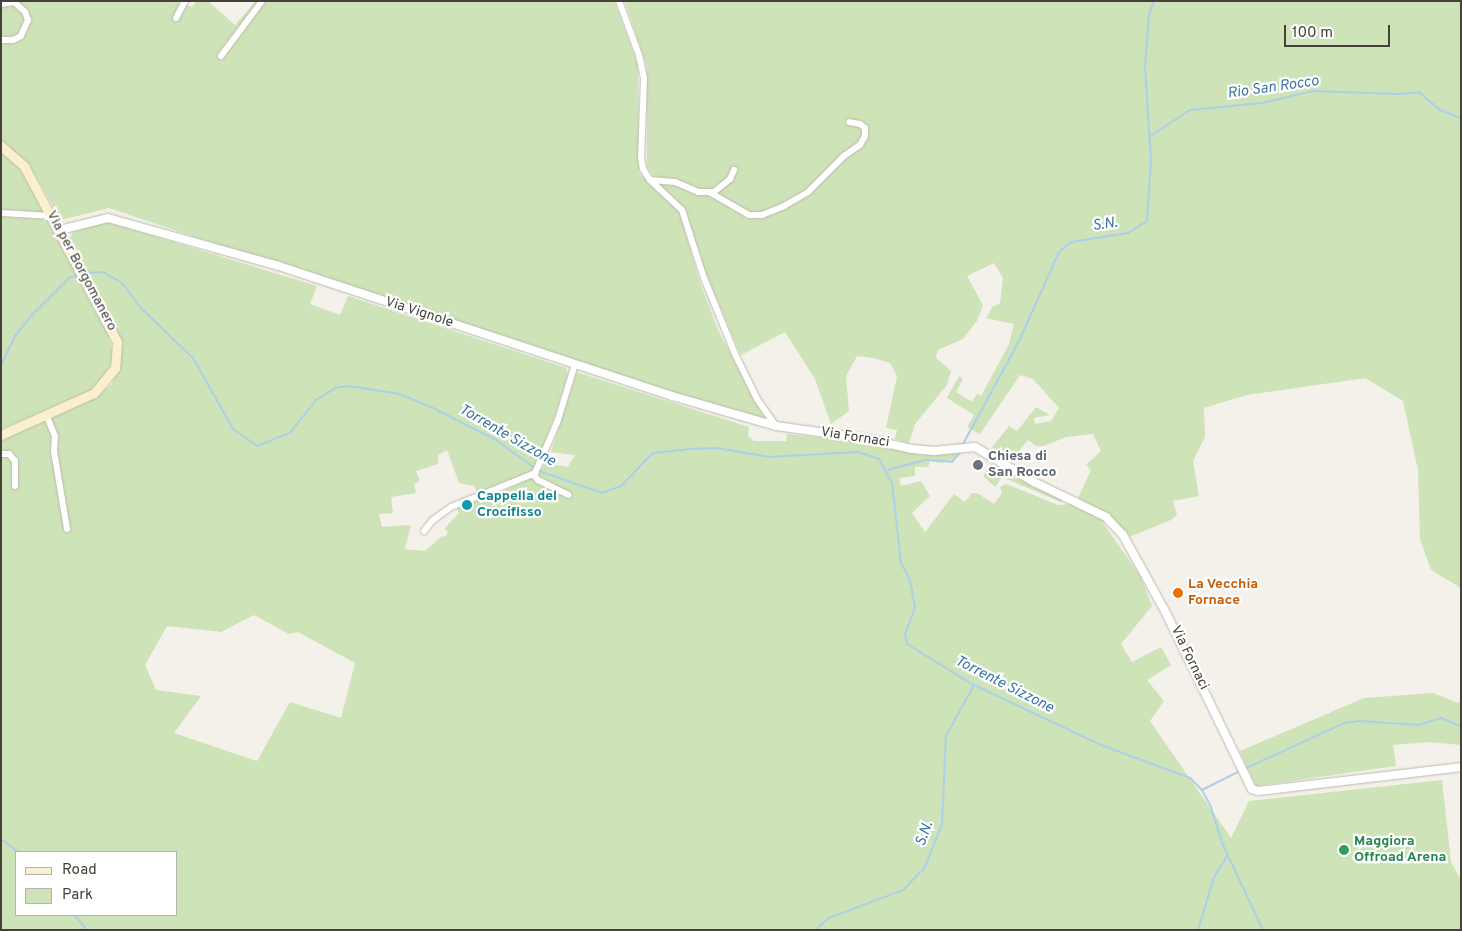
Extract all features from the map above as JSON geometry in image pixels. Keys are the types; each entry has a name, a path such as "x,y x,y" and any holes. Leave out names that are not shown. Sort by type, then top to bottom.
{"main road":[{"name":"Via per Borgomanero","path":"1,146 24,166 53,216 115,334 115,368 94,393 1,435"}],"street":[{"path":"176,18 185,1"},
{"path":"221,56 262,1"},
{"path":"619,1 640,55 644,78 641,158 650,180 682,210 704,278 735,354 757,400 776,426"},
{"path":"1,4 14,2 25,12 27,28 13,40 1,40"},
{"path":"650,180 709,192 749,215 762,215 784,206 808,192 844,156 860,146 865,136 864,128 849,122"},
{"path":"709,192 723,187 734,170"},
{"path":"1,213 53,216"},
{"name":"Via Vignole","path":"60,230 108,218 284,268 575,364 776,426"},
{"path":"424,531 433,520 451,507 534,474 541,464 575,364"},
{"path":"46,414 55,436 54,451 67,530"},
{"name":"Via Fornaci","path":"776,426 863,438 912,449 975,447 1034,482 1106,517 1122,535 1166,611 1252,789 1258,791 1461,767"},
{"path":"1,454 9,454 14,460 16,486"},
{"path":"534,474 538,480 569,495"}],"green space":[{"path":"1,1 174,1 192,7 197,1 208,1 235,25 256,1 260,1 218,53 222,56 265,1 614,1 638,65 639,173 680,213 698,277 718,330 766,421 408,309 109,208 61,220 29,164 1,140"},
{"path":"625,1 1461,1 1461,588 1431,570 1420,539 1418,470 1403,401 1365,378 1247,395 1204,408 1205,437 1193,461 1199,496 1173,501 1177,515 1171,520 1129,537 1113,519 1078,498 1091,470 1086,465 1101,451 1093,434 1066,437 1044,446 1036,446 1028,440 1009,463 990,450 1009,426 1017,431 1036,407 1050,415 1034,418 1035,424 1051,421 1059,408 1033,379 1020,375 980,434 967,427 974,415 947,398 959,376 963,379 956,392 972,402 977,394 981,396 1009,344 1014,324 986,318 993,306 1000,304 1003,278 994,263 967,276 983,305 977,321 963,339 938,350 936,358 951,371 947,385 915,424 909,443 895,439 897,430 886,428 897,376 890,363 873,358 857,356 846,376 849,411 831,424 815,379 785,332 741,355 699,258 684,208 663,190 647,167 647,67"},
{"path":"1,150 20,169 108,334 114,357 104,377 90,391 1,429"},
{"path":"108,222 317,286 310,304 340,315 348,296 566,368 568,375 543,452 531,472 478,495 474,486 459,483 447,450 438,455 438,464 416,471 420,481 414,484 416,493 391,497 393,513 379,514 382,527 411,525 405,549 425,551 442,536 445,537 448,532 444,529 459,513 456,506 485,499 529,479 540,473 545,463 568,467 575,455 551,452 576,372 749,427 748,436 754,441 786,441 787,434 861,442 922,455 960,453 952,460 941,463 930,461 928,467 915,467 915,476 899,478 901,486 921,481 930,496 912,513 925,532 954,494 965,502 972,493 977,493 994,504 1002,493 1000,487 1006,484 1058,505 1075,504 1104,520 1103,523 1141,577 1152,606 1121,644 1132,662 1161,647 1171,665 1147,680 1164,701 1150,721 1231,838 1249,801 1442,780 1451,862 1461,880 1461,930 1,930 1,437 99,394 111,385 117,374 118,334 67,243 74,231","holes":["254,615 289,634 298,632 355,663 341,718 290,702 257,761 174,733 201,696 156,690 145,665 167,626 221,632"]},
{"path":"991,464 1062,499 1061,502 1002,477 995,487 983,476"},
{"path":"1433,693 1458,703 1461,699 1461,745 1429,742 1393,745 1396,766 1256,786 1240,751 1364,698"}],"waterway":[{"name":"S.N.","path":"962,446 1020,339 1059,252 1071,242 1128,233 1147,221 1151,160 1145,67 1149,15 1154,1"},
{"name":"Rio San Rocco","path":"1149,137 1190,110 1262,103 1313,91 1398,94 1419,92 1440,110 1461,118"},
{"name":"Torrente Sizzone","path":"85,273 103,272 122,283 141,308 193,358 233,429 257,446 290,433 316,400 335,388 348,386 400,394 433,408 496,440 539,471 602,493 621,486 653,453 717,448 769,457 858,452 879,459 892,483 901,563 910,580 915,608 905,634 907,644 972,684 1101,745 1190,778 1202,790 1211,807 1222,843 1263,930"},
{"name":"Torrente Sizzone","path":"1,365 15,336 33,314 69,278 78,275"},
{"name":"S.N.","path":"887,470 926,460 952,462 962,450"},
{"name":"S.N.","path":"815,930 829,918 903,890 925,867 942,824 946,736 974,685"},
{"path":"1244,769 1344,723 1360,721 1419,725 1441,718 1461,726"},
{"path":"1202,790 1240,771"},
{"name":"S.N.","path":"1,839 17,851"},
{"name":"S.N.","path":"1198,930 1214,877 1227,856"},
{"name":"S.N.","path":"75,916 87,930"}],"place":[{"name":"Chiesa di San Rocco","path":"978,465"},
{"name":"Cappella del Crocifisso","path":"467,505"},
{"name":"La Vecchia Fornace","path":"1178,593"},
{"name":"Maggiora Offroad Arena","path":"1344,850"}]}
